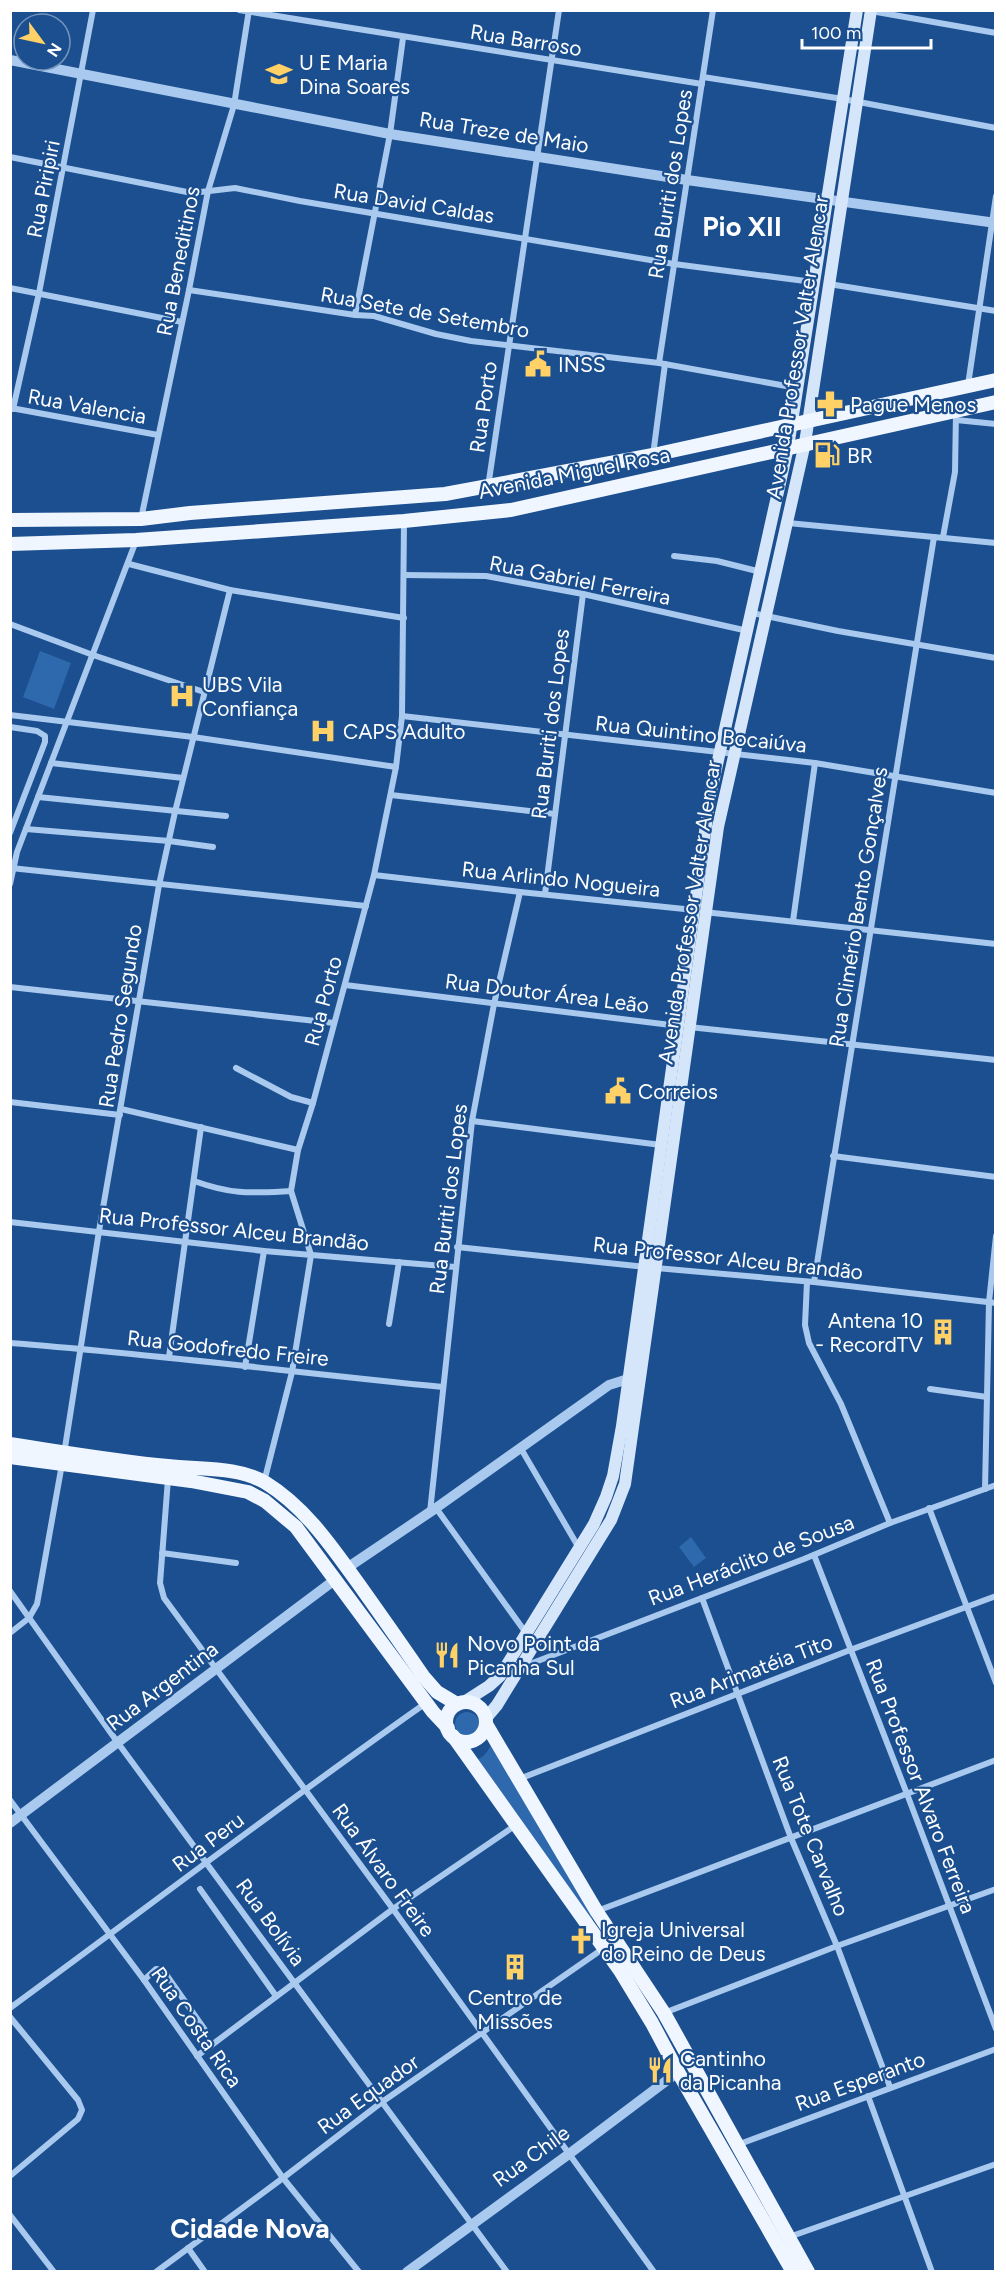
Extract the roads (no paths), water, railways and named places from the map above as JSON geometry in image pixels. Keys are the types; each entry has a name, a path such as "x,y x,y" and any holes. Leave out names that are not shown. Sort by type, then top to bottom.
{"main road":[{"name":"Avenida Professor Valter Alencar","path":"638,1353 643,1267 661,1145 706,912 718,827 734,753 758,615 761,572 788,447 826,199 871,11"},
{"name":"Avenida Professor Valter Alencar","path":"461,1703 489,1686 500,1676 579,1548 606,1497 613,1476 657,1268 693,910 710,796 748,631 758,615 788,523 805,443 841,201 850,100 853,15"},
{"path":"853,15 868,26"},
{"name":"Avenida Miguel Rosa","path":"10,520 141,519 190,513 445,494 653,455 996,380"},
{"name":"Avenida Miguel Rosa","path":"10,544 136,540 404,522 511,510 805,443 956,416 996,402"},
{"name":"Avenida Professor Valter Alencar","path":"486,1721 611,1520 619,1503 629,1461 634,1380"},
{"path":"10,1444 63,1458 169,1473 248,1492 265,1501 296,1527 450,1732 604,1948 652,2023 794,2271"},
{"path":"10,1457 63,1458"},
{"path":"169,1473 219,1470 264,1482 287,1498 307,1516 437,1692 461,1703 477,1705 484,1713 486,1721 597,1912 664,2013 808,2271"},
{"path":"461,1703 447,1717 450,1732 464,1741 476,1739 481,1735 486,1721"}],"street":[{"name":"Rua Piripiri","path":"12,409 39,293 93,10"},
{"name":"Rua Barroso","path":"239,10 552,60 850,100 996,128"},
{"name":"Rua Porto","path":"488,487 559,10"},
{"name":"Rua Buriti dos Lopes","path":"653,455 674,264 713,10"},
{"path":"871,11 996,33"},
{"name":"Rua Beneditinos","path":"141,519 208,191 234,105 249,12"},
{"path":"355,315 376,214 404,38"},
{"name":"Rua Treze de Maio","path":"10,60 390,134 687,180 993,223"},
{"name":"Rua David Caldas","path":"10,157 192,193 236,188 674,264 813,282"},
{"path":"968,386 977,309 996,196"},
{"path":"829,284 996,311"},
{"path":"10,288 182,322"},
{"name":"Rua Sete de Setembro","path":"189,290 383,318 436,334 471,341 662,363 798,388"},
{"name":"Rua Valencia","path":"12,409 158,435"},
{"path":"942,537 955,472 956,416 996,424"},
{"name":"Rua Porto","path":"264,1482 292,1372 311,1255 291,1191 298,1150 313,1103 374,875 396,767 402,716 404,522"},
{"path":"788,523 996,543"},
{"name":"Rua Climério Bento Gonçalves","path":"890,1523 841,1404 806,1333 805,1314 873,930 934,537"},
{"path":"10,884 12,868 38,796 129,564 136,540"},
{"path":"674,556 717,561 761,572"},
{"path":"129,564 230,590 404,618"},
{"name":"Rua Gabriel Ferreira","path":"404,575 486,576 583,594 748,631"},
{"name":"Rua Pedro Segundo","path":"30,1618 37,1604 44,1573 99,1231 159,885 193,736 230,590"},
{"name":"Rua Buriti dos Lopes","path":"545,894 583,594"},
{"path":"758,615 996,658"},
{"path":"10,624 204,692"},
{"path":"10,715 193,736 396,767"},
{"name":"Rua Quintino Bocaiúva","path":"402,716 815,763 996,793"},
{"path":"10,727 37,730 45,736 45,742 10,833"},
{"path":"51,763 183,778"},
{"path":"793,921 815,763"},
{"path":"391,795 555,814"},
{"path":"38,796 226,816"},
{"path":"10,809 19,810"},
{"path":"26,829 213,847"},
{"path":"12,868 366,906"},
{"name":"Rua Arlindo Nogueira","path":"374,875 996,944"},
{"name":"Rua Buriti dos Lopes","path":"433,1510 457,1247 472,1121 494,1004 520,892"},
{"name":"Rua Doutor Área Leão","path":"345,985 683,1026 996,1059"},
{"path":"10,987 334,1023"},
{"path":"236,1068 291,1097 313,1103"},
{"path":"10,1102 121,1112 201,1127 298,1150"},
{"path":"472,1121 661,1145"},
{"path":"170,1357 201,1127"},
{"path":"833,1156 996,1177"},
{"path":"194,1181 235,1193 291,1191"},
{"name":"Rua Professor Alceu Brandão","path":"10,1222 264,1251 455,1267"},
{"path":"985,1489 987,1397 996,1236"},
{"name":"Rua Professor Alceu Brandão","path":"457,1247 992,1302"},
{"path":"245,1367 264,1251"},
{"path":"389,1324 399,1262"},
{"name":"Rua Godofredo Freire","path":"10,1343 170,1357 443,1387"},
{"path":"347,1568 609,1385 634,1380"},
{"path":"930,1389 987,1397"},
{"path":"520,1447 579,1548"},
{"name":"Rua Álvaro Freire","path":"169,1473 160,1583 162,1596 483,2032 651,2270"},
{"name":"Rua Heráclito de Sousa","path":"519,1668 814,1555 929,1508 996,1485"},
{"path":"929,1508 996,1683"},
{"path":"433,1510 526,1633"},
{"path":"162,1553 236,1563"},
{"name":"Rua Professor Alvaro Ferreira","path":"814,1555 908,1794 996,2029"},
{"name":"Rua Argentina","path":"10,1823 336,1579"},
{"name":"Rua Bolívia","path":"10,1590 118,1743 507,2271"},
{"name":"Rua Arimatéia Tito","path":"519,1779 850,1650 996,1596"},
{"name":"Rua Tote Carvalho","path":"702,1598 791,1838 837,1946 890,2087"},
{"path":"10,1633 30,1618"},
{"name":"Rua Peru","path":"10,2008 208,1864 304,1789 427,1703"},
{"path":"597,1912 996,1760"},
{"name":"Rua Costa Rica","path":"10,1800 144,1980 284,2178 359,2271"},
{"path":"197,2056 393,1909 516,1825"},
{"path":"200,1889 276,1996"},
{"path":"664,2013 837,1946 996,1889"},
{"name":"Rua Equador","path":"156,2271 284,2178 382,2102 604,1948"},
{"path":"144,1980 156,1969 163,1970 205,2030"},
{"path":"10,2016 78,2100 82,2110 78,2119 10,2176"},
{"name":"Rua Esperanto","path":"737,2145 996,2049"},
{"name":"Rua Chile","path":"407,2271 678,2072"},
{"path":"868,2096 932,2271"},
{"path":"789,2237 996,2164"},
{"path":"10,2215 54,2271"},
{"path":"188,2248 205,2271"}],"place":[{"name":"U E Maria Dina Soares","path":"279,74"},
{"name":"INSS","path":"538,364"},
{"name":"Pague Menos","path":"830,404"},
{"name":"BR","path":"827,455"},
{"name":"UBS Vila Confiança","path":"182,696"},
{"name":"CAPS Adulto","path":"323,731"},
{"name":"Correios","path":"618,1091"},
{"name":"Antena 10 - RecordTV","path":"943,1332"},
{"name":"Novo Point da Picanha Sul","path":"447,1655"},
{"name":"Igreja Universal do Reino de Deus","path":"581,1941"},
{"name":"Centro de Missões","path":"515,1967"},
{"name":"Cantinho da Picanha","path":"660,2070"}],"district":[{"name":"Pio XII","path":"742,226"},
{"name":"Cidade Nova","path":"250,2228"}]}
